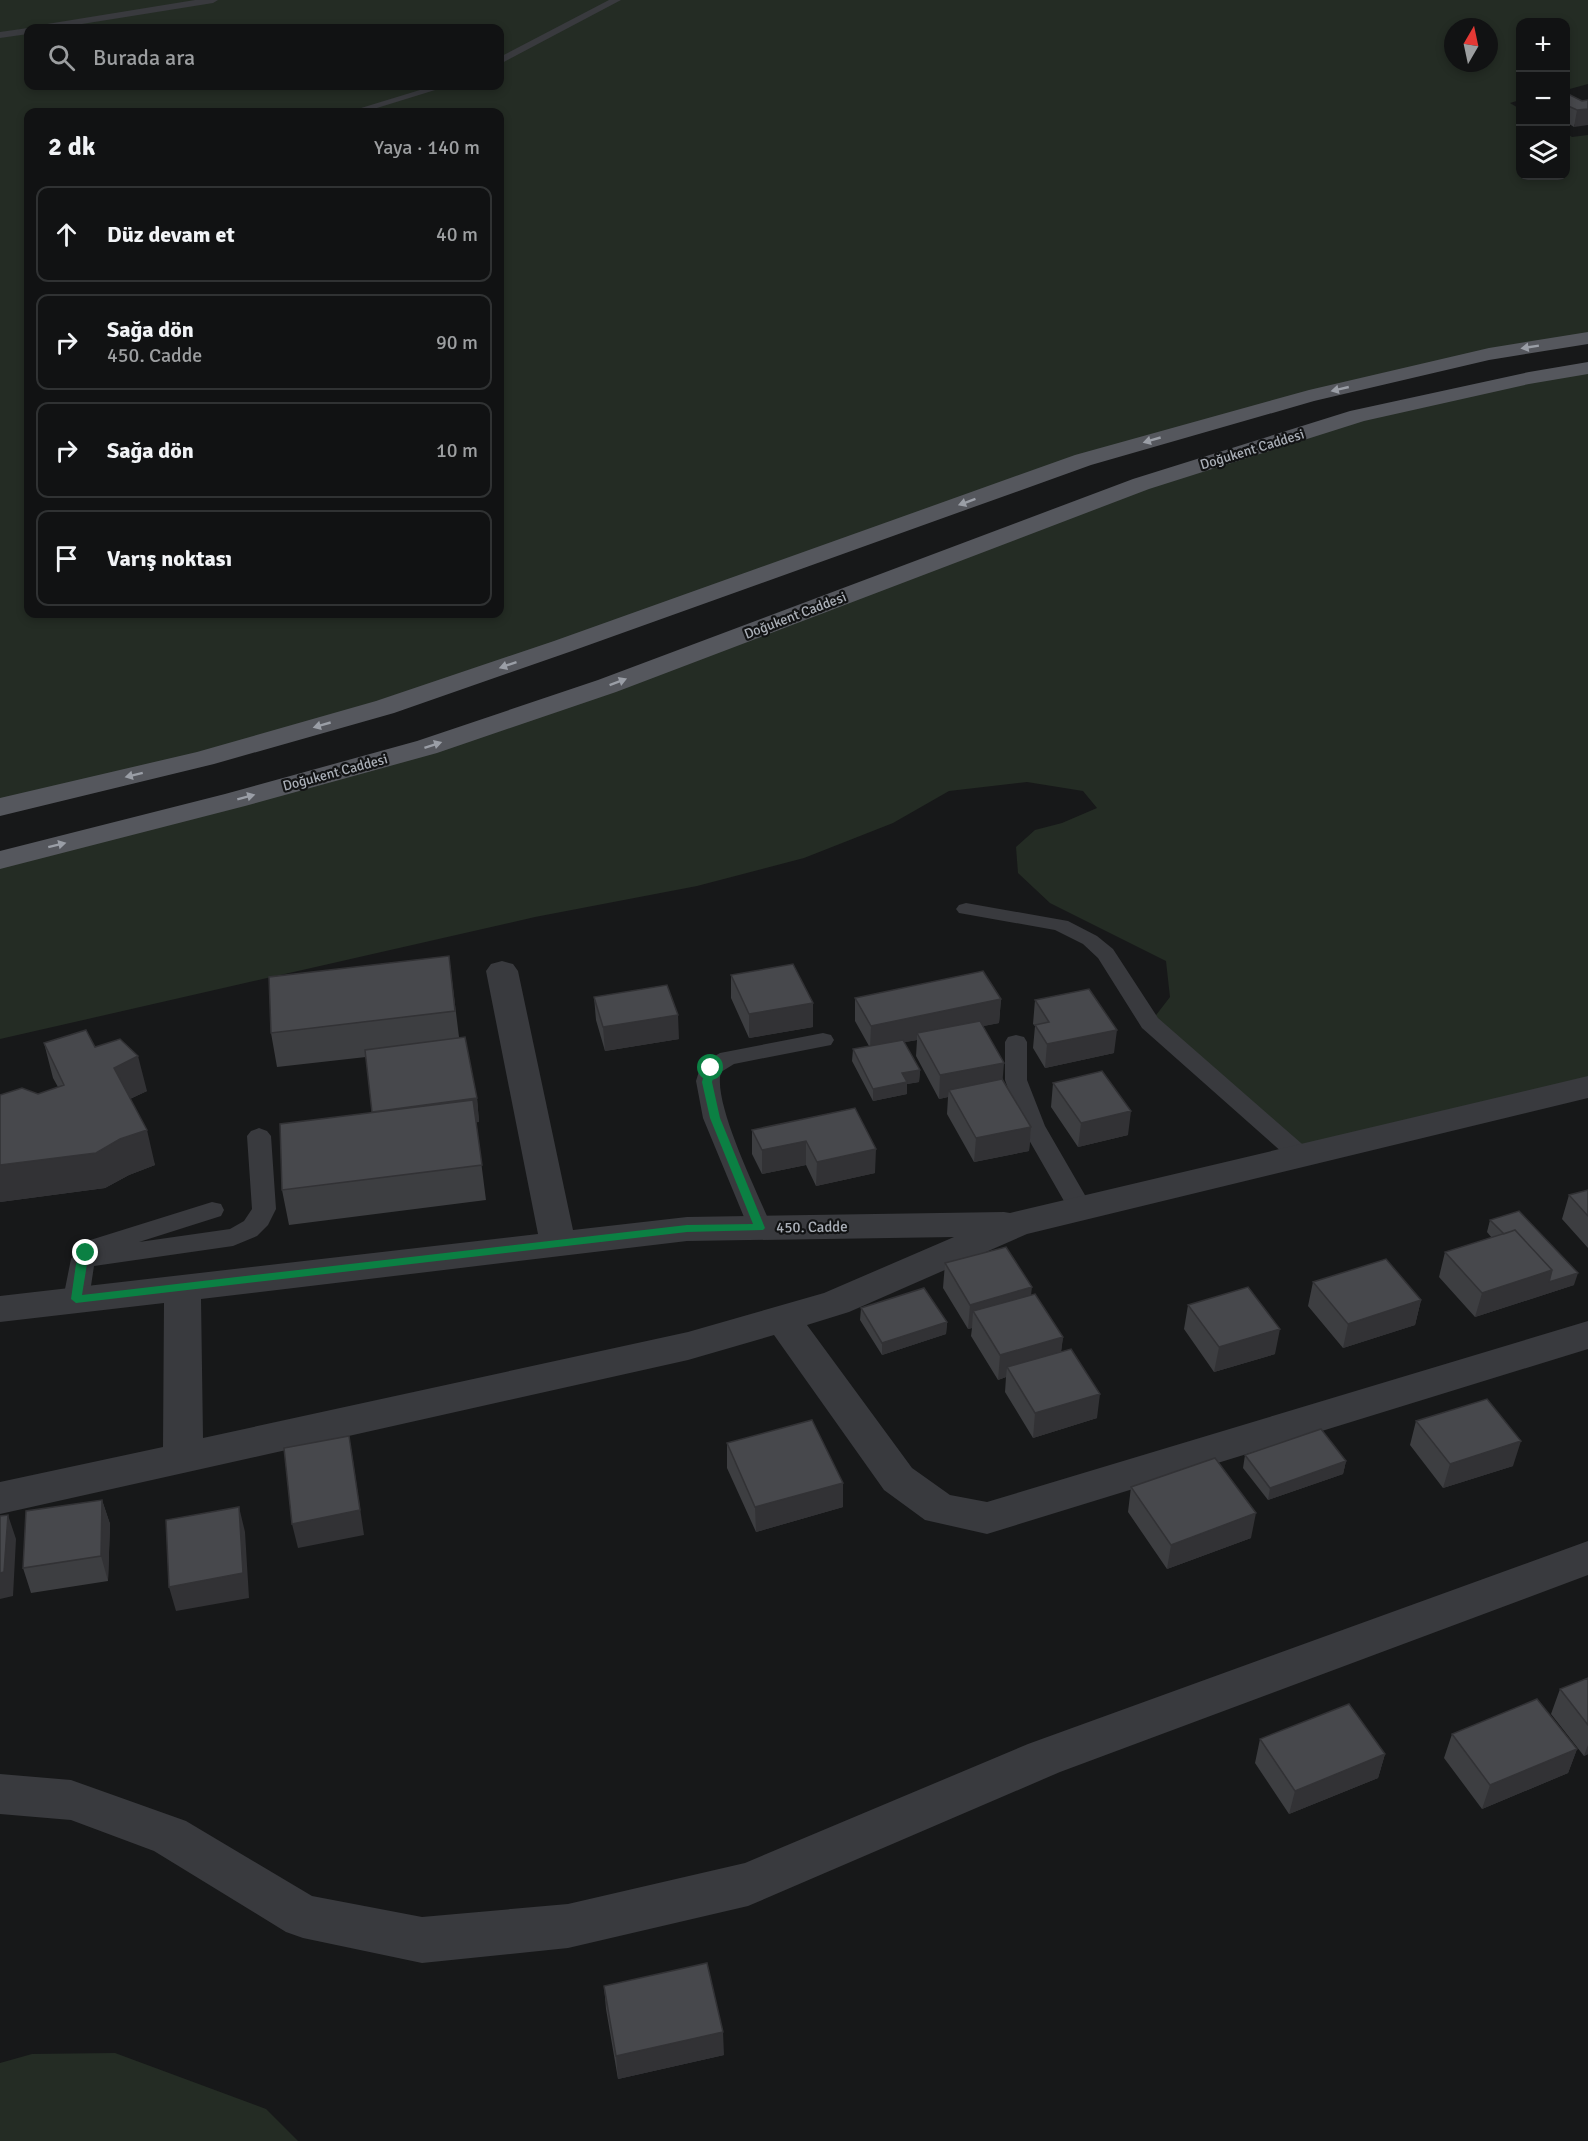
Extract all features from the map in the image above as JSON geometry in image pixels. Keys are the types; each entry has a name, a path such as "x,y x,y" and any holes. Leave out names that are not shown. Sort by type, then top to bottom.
{"main road":[{"path":"0,807 204,758 385,707 563,646 1083,460 1309,396 1489,354 1588,338"},
{"name":"Doğukent Caddesi","path":"0,860 235,800 427,747 607,686 1141,484 1358,416 1528,378 1588,368"}],"street":[{"path":"502,971 558,1243"},
{"path":"0,1498 688,1346 836,1304 1017,1224 1588,1087"},
{"name":"450. Cadde","path":"0,1309 687,1229 1017,1224"},
{"path":"182,1287 183,1457"},
{"path":"783,1318 898,1479 939,1509 987,1518 1588,1335"},
{"path":"0,1794 71,1800 170,1836 303,1916 422,1940 568,1926 748,1884 1044,1758 1588,1558"}],"lane":[{"path":"66,24 213,0"},
{"path":"504,59 616,0"},
{"path":"0,35 24,32"},
{"path":"368,108 429,90"},
{"path":"966,909 1060,925 1090,940 1106,954 1150,1023 1301,1156"},
{"path":"760,1228 715,1118 707,1082 711,1068 728,1058 823,1040"},
{"path":"1016,1042 1016,1080 1033,1126 1081,1209"},
{"path":"82,1258 233,1237 252,1229 261,1220 264,1209 260,1136"},
{"path":"76,1299 82,1258 93,1248 212,1210"}],"shaded area":[{"path":"0,0 1588,0 1588,84 1570,89 1570,18 1516,18 1516,101 1510,103 1516,107 1516,180 1570,180 1570,136 1588,135 1588,338 1489,354 1083,460 385,707 0,807"},
{"path":"1588,368 1588,1087 1301,1156 1150,1023 1170,997 1166,961 1050,903 1018,873 1016,847 1035,830 1062,823 1097,808 1083,791 1027,782 949,791 893,823 804,858 697,886 535,917 0,1039 0,860 427,747 1141,484 1358,416"},
{"path":"115,2053 266,2109 298,2141 0,2141 0,2063 32,2054"}],"building":[{"path":"1570,95 1582,101 1588,100 1588,109 1577,110 1570,107"},
{"path":"449,956 455,1011 271,1033 269,977"},
{"path":"793,964 813,1003 749,1014 731,975"},
{"path":"983,971 1001,999 871,1026 855,998"},
{"path":"667,985 678,1015 603,1027 594,997"},
{"path":"1089,989 1117,1030 1047,1044 1035,1025 1049,1022 1035,1000"},
{"path":"980,1021 1004,1063 940,1075 917,1033"},
{"path":"86,1030 95,1047 120,1039 138,1056 114,1068 147,1130 120,1139 96,1153 0,1165 0,1095 22,1088 38,1094 64,1085 44,1043"},
{"path":"465,1037 477,1098 372,1112 365,1050"},
{"path":"903,1040 920,1070 902,1073 907,1082 873,1089 853,1049"},
{"path":"1102,1071 1131,1111 1081,1123 1053,1083"},
{"path":"1002,1079 1031,1127 976,1138 949,1090"},
{"path":"473,1100 482,1165 282,1190 280,1124"},
{"path":"855,1108 876,1149 817,1162 806,1141 762,1150 752,1130"},
{"path":"1588,1190 1588,1216 1569,1195"},
{"path":"1519,1211 1578,1273 1549,1282 1552,1270 1515,1230 1504,1234 1490,1220"},
{"path":"1515,1230 1552,1270 1482,1293 1445,1252"},
{"path":"1006,1247 1032,1287 970,1305 945,1263"},
{"path":"1386,1259 1421,1300 1348,1324 1313,1282"},
{"path":"1248,1287 1280,1329 1219,1347 1188,1305"},
{"path":"924,1288 947,1322 882,1343 861,1308"},
{"path":"1035,1294 1063,1337 1000,1355 973,1311"},
{"path":"1071,1349 1100,1394 1035,1413 1007,1367"},
{"path":"1487,1399 1521,1441 1450,1464 1416,1421"},
{"path":"812,1420 843,1483 755,1507 727,1443"},
{"path":"1321,1429 1346,1461 1270,1488 1245,1455"},
{"path":"349,1436 360,1510 292,1524 284,1448"},
{"path":"1215,1458 1256,1513 1171,1545 1131,1487"},
{"path":"102,1500 101,1556 23,1568 26,1511"},
{"path":"239,1507 243,1573 169,1587 166,1520"},
{"path":"8,1515 4,1572 0,1573 0,1516"},
{"path":"1588,1678 1588,1725 1560,1689"},
{"path":"1537,1699 1577,1749 1490,1785 1452,1734"},
{"path":"1349,1704 1385,1754 1295,1791 1260,1739"},
{"path":"707,1963 723,2032 616,2056 604,1986"}],"route":[{"path":"86,1253 82,1258 76,1299 687,1229 760,1228 715,1118 707,1082 711,1068"}]}
